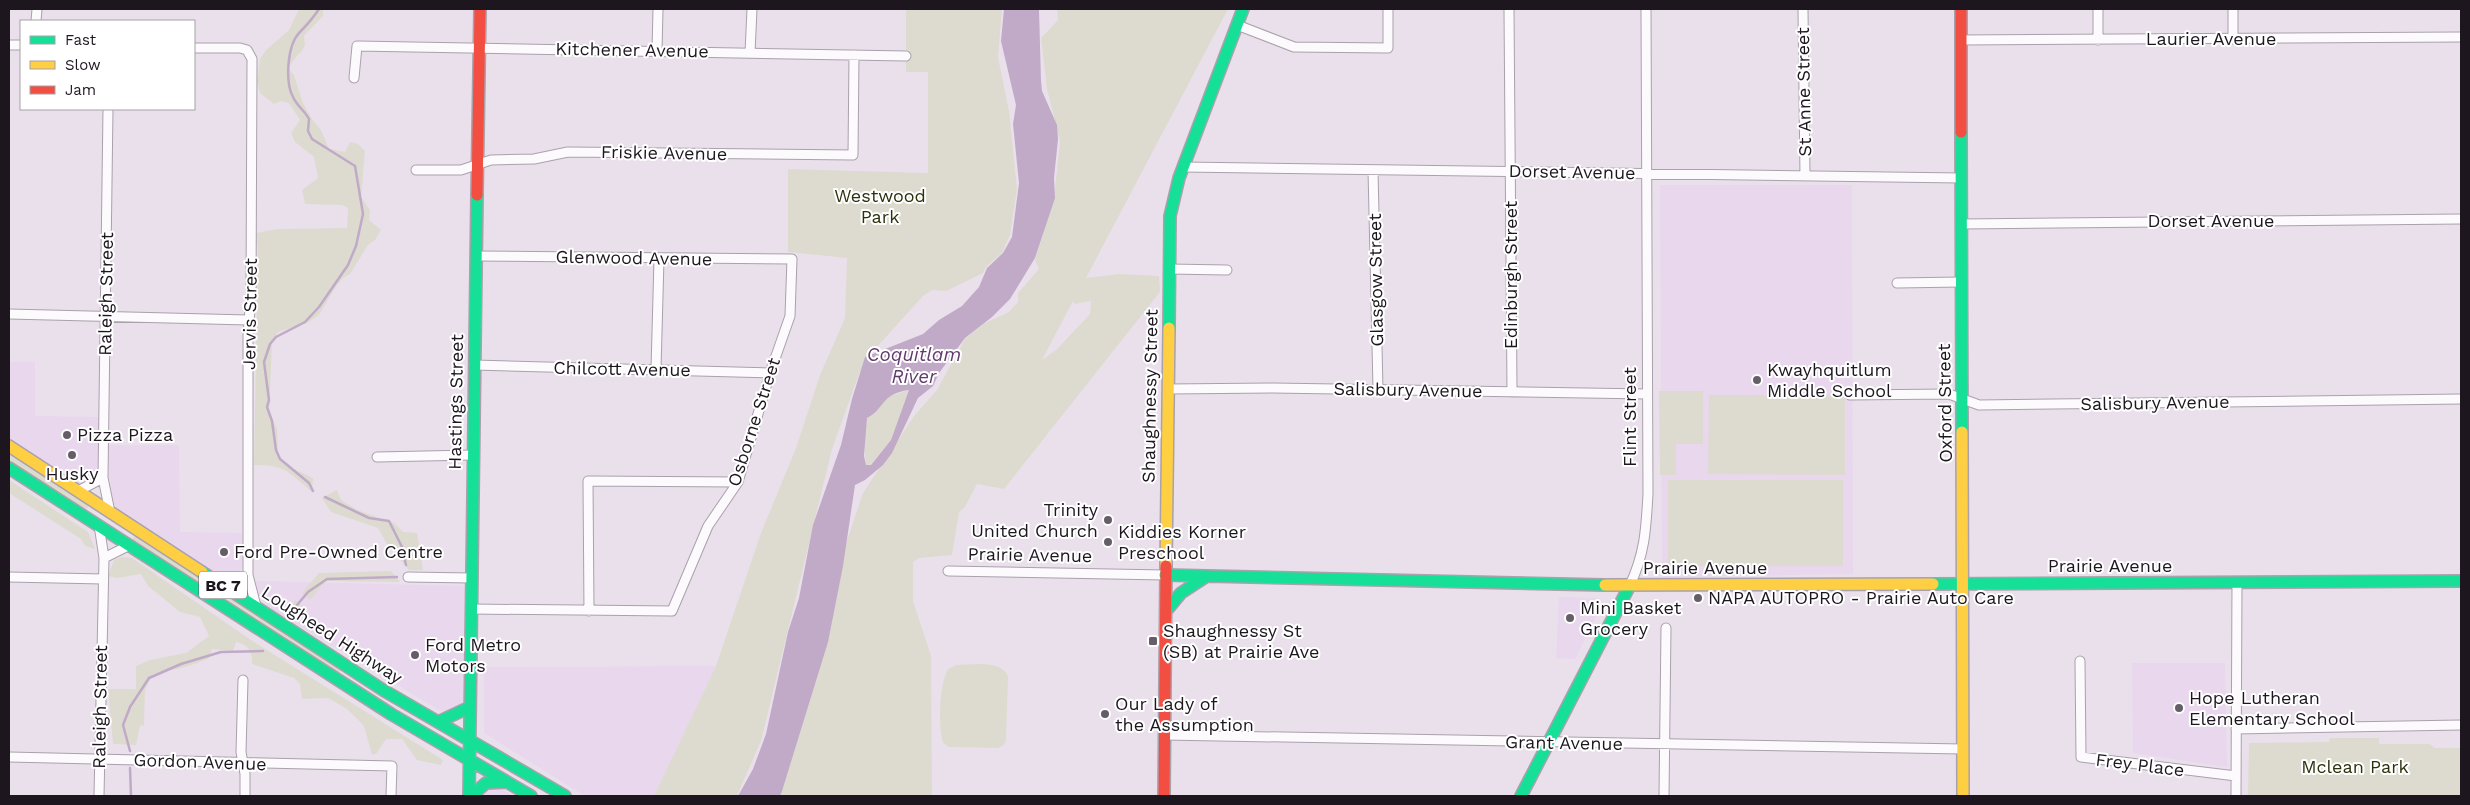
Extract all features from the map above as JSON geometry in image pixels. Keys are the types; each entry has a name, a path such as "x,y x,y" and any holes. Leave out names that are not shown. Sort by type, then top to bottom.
{"main road":[{"name":"Hastings Street","path":"470,796 472,455 480,9"},
{"name":"Shaughnessy Street","path":"1164,796 1169,270 1172,203 1183,167 1243,9"},
{"name":"Oxford Street","path":"1961,9 1964,584 1963,796"},
{"name":"Lougheed Highway","path":"9,446 389,693 565,796"},
{"name":"Lougheed Highway","path":"9,468 391,714 531,796"},
{"name":"Prairie Avenue","path":"1165,575 1630,586 2461,582"},
{"path":"1166,611 1181,594 1207,576"},
{"name":"Flint Street","path":"1521,796 1630,586"},
{"path":"438,722 470,707"},
{"path":"470,796 479,786 488,782 508,782"}],"street":[{"path":"657,51 658,9"},
{"path":"750,53 752,9"},
{"path":"1237,25 1294,47 1388,48 1388,9"},
{"name":"Edinburgh Street","path":"1509,9 1512,392"},
{"name":"Flint Street","path":"1630,586 1640,564 1646,538 1648,173 1646,9"},
{"name":"St Anne Street","path":"1803,9 1805,176"},
{"path":"2098,9 2098,40"},
{"path":"2233,9 2233,39"},
{"name":"Laurier Avenue","path":"1961,40 2461,37"},
{"name":"Kitchener Avenue","path":"354,78 357,46 906,56"},
{"name":"Jervis Street","path":"195,48 240,48 250,53 252,59 251,296 248,320 248,575 256,606"},
{"name":"Friskie Avenue","path":"416,170 461,170 492,160 534,159 568,152 853,155 854,55"},
{"name":"Raleigh Street","path":"108,110 103,478 110,512"},
{"name":"Dorset Avenue","path":"1183,167 1961,178"},
{"name":"Glasgow Street","path":"1373,170 1378,390"},
{"name":"Dorset Avenue","path":"1961,224 2461,219"},
{"name":"Glenwood Avenue","path":"476,256 792,259"},
{"path":"656,369 659,259"},
{"name":"Osborne Street","path":"471,609 672,611 708,526 738,482 770,373 790,316 792,259"},
{"path":"1169,270 1227,270"},
{"path":"1898,283 1961,282"},
{"path":"9,314 248,320"},
{"name":"Chilcott Avenue","path":"474,365 770,373"},
{"name":"Salisbury Avenue","path":"1168,389 1647,394"},
{"name":"Salisbury Avenue","path":"1850,395 1949,394 1979,406 2461,399"},
{"path":"377,457 472,455"},
{"path":"78,491 103,478"},
{"path":"589,611 588,482 738,482"},
{"name":"Raleigh Street","path":"98,525 104,558 99,796"},
{"path":"104,558 130,545"},
{"name":"Prairie Avenue","path":"948,572 1165,575"},
{"path":"222,584 236,581 248,575"},
{"path":"9,577 103,578"},
{"path":"408,577 471,578"},
{"path":"2236,796 2237,583"},
{"path":"1664,796 1666,628"},
{"name":"Frey Place","path":"2080,661 2081,757 2236,776"},
{"path":"243,680 245,796"},
{"path":"2236,729 2461,725"},
{"name":"Grant Avenue","path":"1164,735 1963,749"},
{"name":"Gordon Avenue","path":"9,757 392,766 391,796"}],"shaded area":[{"name":"Kwayhquitlum Middle School","path":"1660,185 1852,185 1853,574 1662,577"},
{"path":"9,362 35,362 35,416 100,417 99,462 93,479 86,482 75,480 9,439"},
{"path":"109,445 179,445 180,532 242,533 242,566 240,572 227,577 215,573 117,509 111,499 109,487"},
{"path":"256,581 465,586 464,699 458,709 444,713 269,608 258,595"},
{"path":"1559,597 1598,598 1601,600 1601,607 1575,659 1556,658"},
{"name":"Hope Lutheran Elementary School","path":"2132,663 2225,663 2227,767 2133,753"},
{"path":"716,666 654,796 585,796 484,733 484,667"},
{"path":"493,787 501,788 514,796 477,796 480,792"}],"green space":[{"path":"299,9 323,9 323,16 304,36 305,45 301,53 299,53 288,68 294,75 303,103 321,130 329,149 345,152 350,142 358,144 365,151 361,197 370,210 369,220 381,230 375,240 368,245 350,274 343,278 335,288 319,315 307,323 278,332 272,343 269,414 277,428 278,455 285,465 313,478 312,492 292,475 280,468 254,465 258,251 256,233 277,229 347,228 348,208 342,205 305,204 302,190 318,178 314,157 295,142 291,133 300,120 289,103 281,101 274,104 260,93 257,82 260,59 266,50 289,30"},
{"name":"Westwood Park","path":"906,9 1002,9 998,57 1009,111 1017,189 1010,235 1002,253 986,267 983,273 946,291 932,290 923,296 876,348 859,374 832,449 761,741 737,796 654,796 716,666 761,533 796,448 820,375 845,318 847,258 788,252 788,169 928,173 928,72 906,72"},
{"path":"1057,9 1228,9 1086,278 1119,274 1159,276 1160,292 1004,489 977,484 965,507 959,512 952,555 919,558 913,562 913,601 931,656 932,796 773,796 831,588 863,493 914,416 937,390 965,339 983,324 1009,312 1018,302 1018,293 1039,269 1035,260 1054,199 1060,141 1047,89 1041,38 1058,20","holes":["1073,301 1074,304 1091,301 1090,314 1056,350 1042,360"]},
{"path":"909,390 891,440 870,465 866,465 864,439 867,418 874,414 887,397"},
{"path":"1659,391 1703,391 1703,444 1676,444 1676,475 1660,475"},
{"path":"1709,395 1845,395 1845,475 1708,474"},
{"path":"9,453 88,506 88,508 84,509 9,460"},
{"path":"9,480 88,532 95,549 85,546 81,539 9,493"},
{"path":"1668,480 1843,480 1843,566 1668,566"},
{"path":"337,490 341,500 357,510 394,523 403,532 417,533 423,570 409,570 387,544 378,528 331,512 322,498"},
{"path":"135,535 342,669 339,673 132,540"},
{"path":"122,557 132,558 251,640 443,760 441,765 417,760 402,739 386,739 377,753 372,755 364,726 347,709 328,698 302,699 300,684 294,678 252,664 248,649 243,644 236,642 233,651 212,649 209,658 202,661 153,674 145,690 144,725 140,726 136,745 113,744 108,689 136,689 136,666 150,660 186,653 209,636 200,617 180,612 148,586 141,574 117,578 108,576 114,560"},
{"path":"391,571 400,582 326,581 310,600 302,593 319,573"},
{"path":"295,600 303,607 294,618 286,612"},
{"path":"956,665 992,665 999,667 1008,676 1006,740 1004,745 998,748 949,747 943,743 940,716 941,695 948,669"},
{"name":"Mclean Park","path":"2330,738 2379,738 2379,744 2430,744 2435,748 2461,748 2461,796 2248,796 2249,743 2329,742"}],"water":[{"name":"Coquitlam River","path":"1004,9 1039,9 1042,91 1057,125 1058,139 1054,178 1055,198 1035,258 1010,299 992,317 965,338 939,373 933,386 918,398 892,453 883,465 865,480 855,485 843,566 828,642 782,791 780,796 738,796 753,769 766,734 788,632 799,598 813,525 841,445 865,357 923,334 939,320 962,306 979,287 987,268 1003,253 1012,237 1019,183 1013,124 1016,105 1001,41","holes":["909,390 891,440 871,465 866,465 864,456 867,418 888,398"]}],"waterway":[{"path":"313,491 309,483 280,459 276,450 272,421 267,407 269,400 264,362 270,344 276,337 305,322 319,307 348,265 356,246 363,214 355,166 312,139 308,131 309,119 290,90 288,64 292,46 299,33 319,9"},
{"path":"325,497 369,518 389,521 402,547 406,565"},
{"path":"291,612 308,592 327,579 397,577"},
{"path":"130,751 123,725 130,707 149,678 181,664 221,652 263,651"},
{"path":"130,768 131,796"}],"traffic: fast":[{"path":"1169,328 1170,216 1179,178 1243,9"},
{"path":"1961,132 1962,432"},
{"path":"469,796 477,195"},
{"path":"9,468 391,714 531,796"},
{"path":"202,572 383,690 565,796"},
{"path":"1165,575 1605,585"},
{"path":"1166,611 1181,593 1207,576"},
{"path":"1933,584 2461,581"},
{"path":"1521,796 1630,585"},
{"path":"438,722 470,707"},
{"path":"471,796 486,783 507,782"}],"traffic: slow":[{"path":"1166,566 1169,328"},
{"path":"1962,432 1963,796"},
{"path":"9,446 202,572"},
{"path":"1605,585 1933,584"}],"traffic: jam":[{"path":"477,195 480,9"},
{"path":"1961,9 1961,132"},
{"path":"1164,796 1166,566"}],"place":[{"name":"Kwayhquitlum Middle School","path":"1757,380"},
{"name":"Pizza Pizza","path":"67,435"},
{"name":"Husky","path":"72,455"},
{"name":"Trinity United Church","path":"1108,520"},
{"name":"Kiddies Korner Preschool","path":"1108,542"},
{"name":"Ford Pre-Owned Centre","path":"224,552"},
{"name":"NAPA AUTOPRO - Prairie Auto Care","path":"1698,598"},
{"name":"Mini Basket Grocery","path":"1570,618"},
{"name":"Shaughnessy St (SB) at Prairie Ave","path":"1153,641"},
{"name":"Ford Metro Motors","path":"415,655"},
{"name":"Hope Lutheran Elementary School","path":"2179,708"},
{"name":"Our Lady of the Assumption","path":"1105,714"}]}
